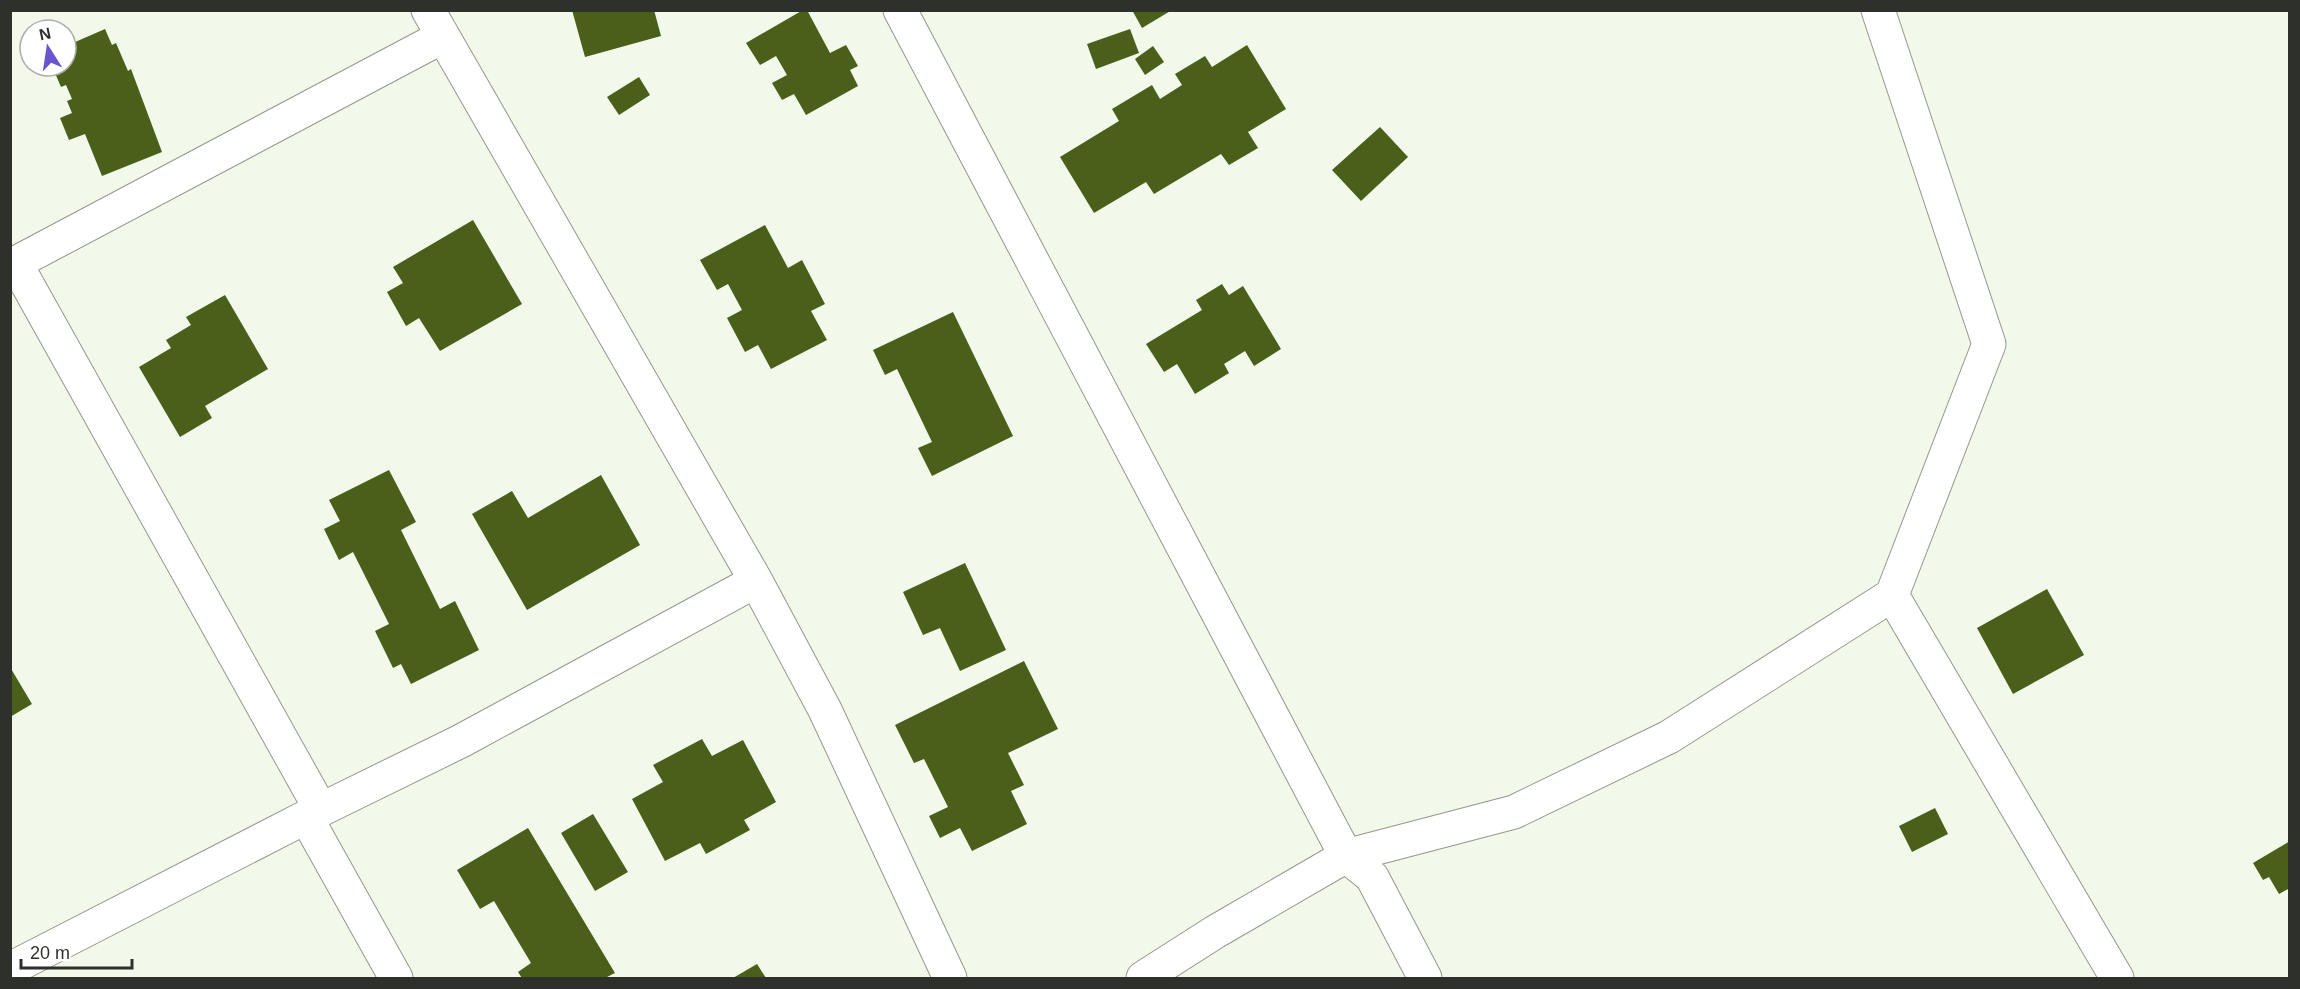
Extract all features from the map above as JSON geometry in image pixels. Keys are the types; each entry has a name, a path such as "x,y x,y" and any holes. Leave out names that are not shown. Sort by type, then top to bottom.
{"street":[{"path":"900,10 1346,856 1372,877 1425,978"},
{"path":"1143,978 1215,932 1346,856 1514,812 1669,737 1892,594 1989,344 1878,10"},
{"path":"396,978 314,813 13,265 435,24 756,580 825,710 950,978"},
{"path":"10,969 314,813 461,741 756,580"},
{"path":"1892,594 2117,978"}],"building":[{"path":"572,10 654,10 661,36 585,57"},
{"path":"803,10 807,10 830,53 846,45 858,66 850,70 858,86 806,115 794,94 782,100 772,83 787,75 776,56 760,65 746,43"},
{"path":"1132,10 1172,10 1142,28"},
{"path":"105,29 112,45 116,43 128,71 131,69 162,152 102,176 85,134 69,140 60,118 72,113 67,101 72,99 66,85 61,87 57,78 78,78 78,41"},
{"path":"1130,29 1139,53 1096,69 1087,44"},
{"path":"1247,45 1286,109 1248,132 1258,148 1229,165 1221,154 1154,194 1146,182 1094,213 1060,157 1119,121 1112,109 1152,85 1160,99 1182,85 1175,74 1205,56 1212,67"},
{"path":"1153,46 1164,62 1145,75 1135,59"},
{"path":"639,77 650,95 619,115 607,97"},
{"path":"1380,127 1408,157 1361,201 1332,170"},
{"path":"473,220 522,304 440,351 419,318 406,326 387,292 403,283 393,267"},
{"path":"765,225 788,268 802,260 825,304 811,311 827,340 771,369 758,345 745,352 727,318 742,310 728,284 717,290 700,260"},
{"path":"1222,284 1229,295 1243,286 1281,349 1254,366 1245,351 1224,364 1229,373 1195,394 1177,364 1164,372 1146,344 1202,310 1196,300"},
{"path":"225,295 268,369 205,406 212,418 180,437 139,367 171,348 166,340 191,325 186,317"},
{"path":"953,312 1013,436 932,476 918,448 932,442 897,369 885,375 873,350"},
{"path":"389,470 416,522 401,530 440,609 455,601 479,650 411,684 401,664 393,668 375,631 389,624 353,552 339,560 324,529 340,521 329,500"},
{"path":"601,475 640,545 527,610 472,514 512,491 528,518"},
{"path":"965,563 1006,650 960,671 940,628 923,635 903,592"},
{"path":"2047,589 2084,655 2013,694 1977,628"},
{"path":"1024,661 1058,729 1008,753 1024,785 1011,791 1027,824 972,851 960,828 940,838 929,816 948,807 924,759 914,763 895,725"},
{"path":"10,667 32,704 10,717"},
{"path":"702,739 712,756 743,740 776,802 744,820 750,830 706,854 700,843 665,861 632,799 663,782 653,765"},
{"path":"1935,808 1948,834 1912,852 1899,826"},
{"path":"593,814 628,872 595,891 561,833"},
{"path":"528,828 615,973 605,978 522,978 518,972 531,963 494,901 480,909 457,870"},
{"path":"2290,841 2290,888 2279,894 2269,877 2263,880 2253,863"},
{"path":"757,964 766,978 733,978"}]}
